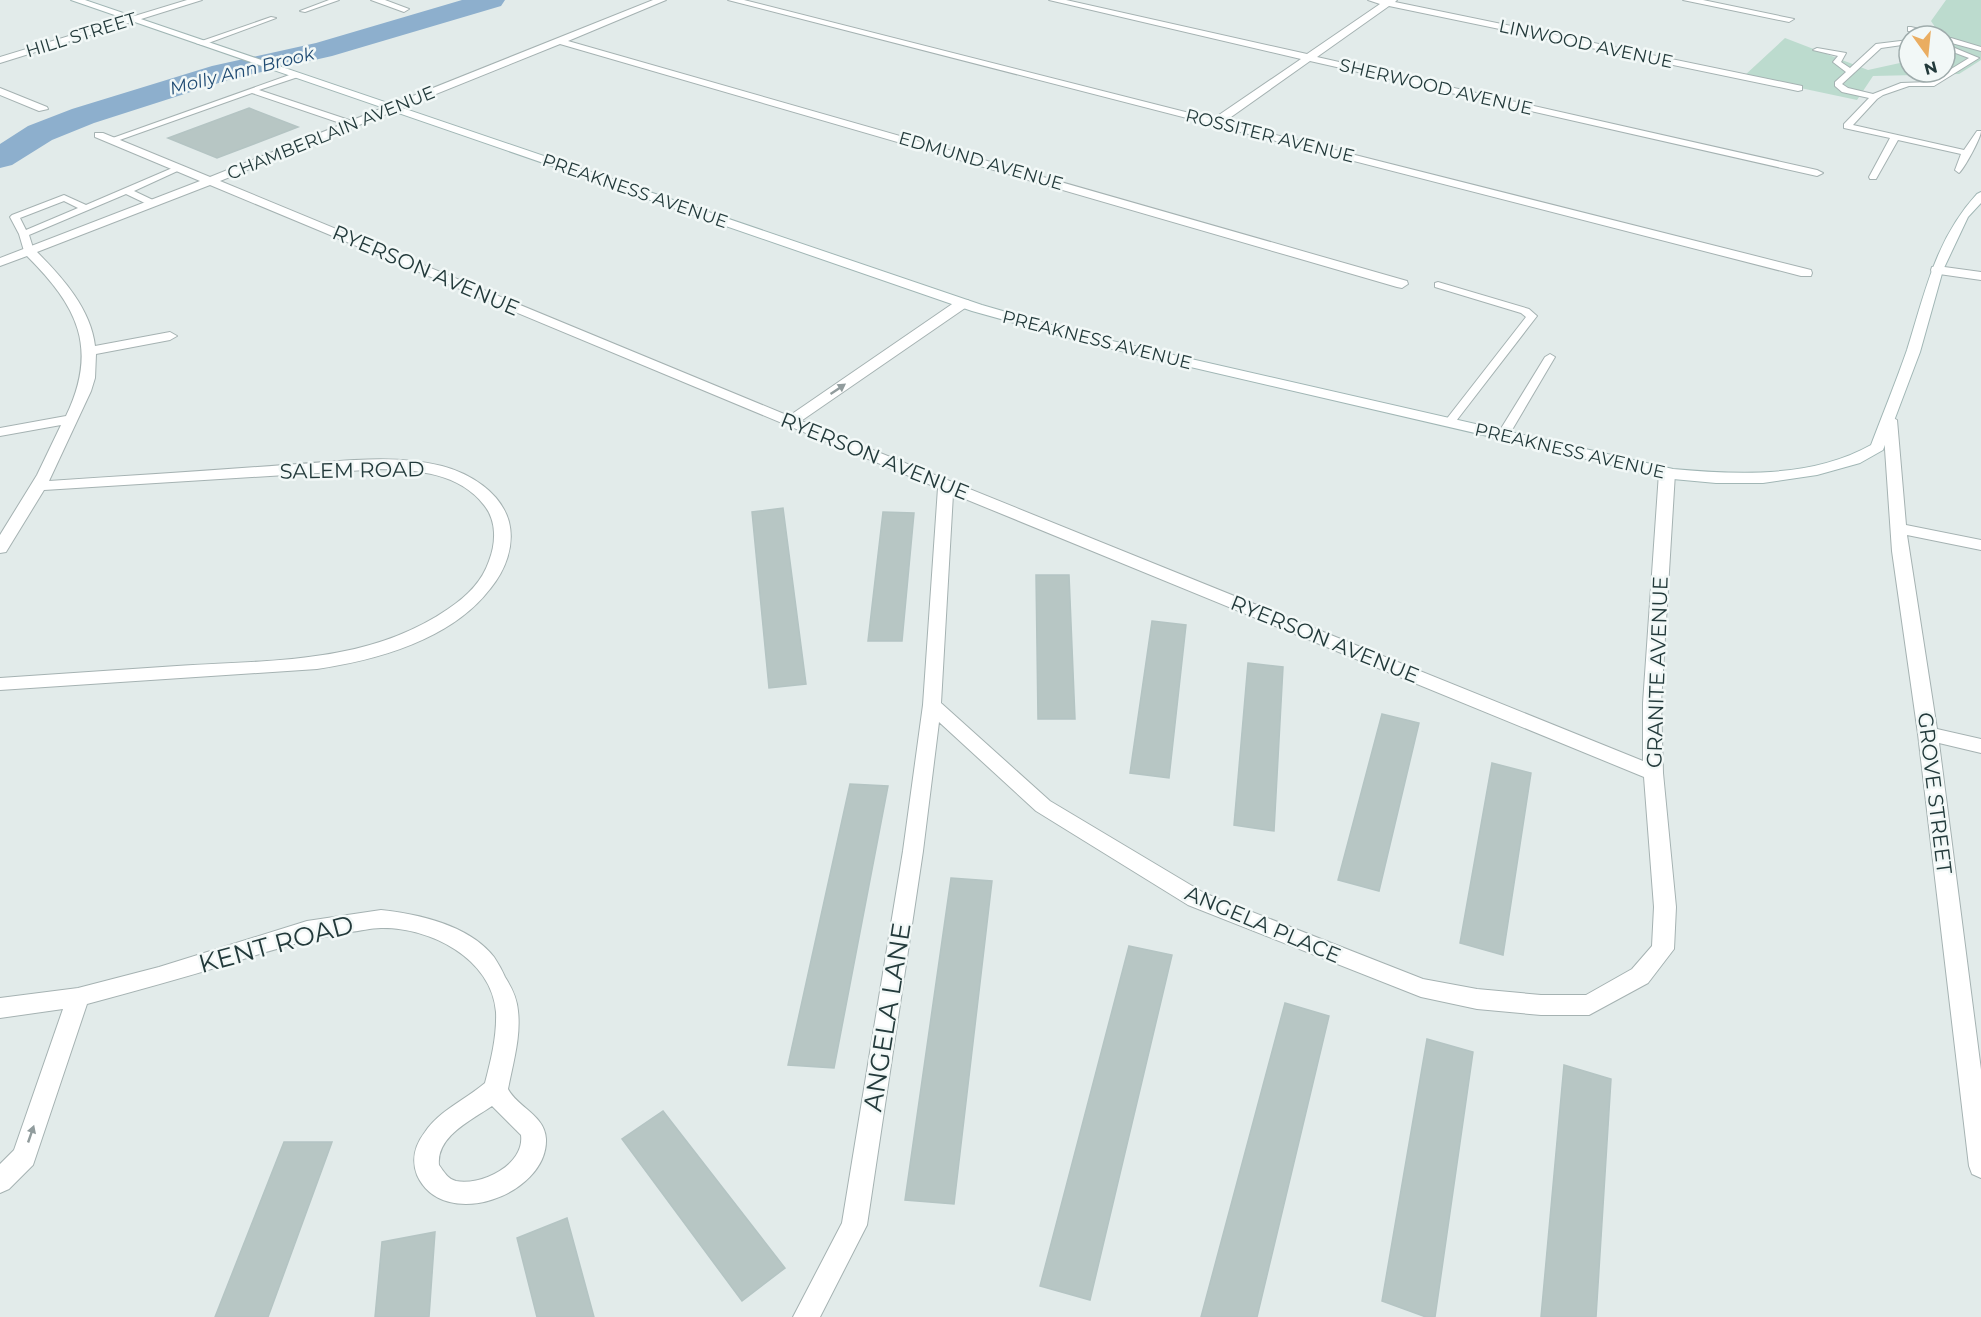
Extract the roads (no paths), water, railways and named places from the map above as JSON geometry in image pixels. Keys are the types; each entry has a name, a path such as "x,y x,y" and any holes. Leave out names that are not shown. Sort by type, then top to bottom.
{"street":[{"name":"PREAKNESS AVENUE","path":"76,0 963,303 1083,338 1667,473 1716,478 1763,478 1817,470 1855,460 1878,447 1890,420 1937,270 1963,216 1981,196"},
{"name":"HILL STREET","path":"0,60 197,0"},
{"path":"376,0 404,9"},
{"name":"CHAMBERLAIN AVENUE","path":"0,262 210,181 661,0"},
{"name":"ROSSITER AVENUE","path":"733,0 1806,273"},
{"name":"SHERWOOD AVENUE","path":"1054,0 1817,173"},
{"name":"LINWOOD AVENUE","path":"1373,0 1798,88"},
{"path":"1688,0 1789,19"},
{"path":"1216,122 1390,2"},
{"name":"EDMUND AVENUE","path":"559,41 1402,284"},
{"path":"0,91 43,109"},
{"name":"RYERSON AVENUE","path":"105,137 789,422 1653,773"},
{"path":"0,548 50,468 88,376 89,351 79,317 55,276 29,251"},
{"path":"1937,270 1981,276"},
{"path":"789,422 963,303"},
{"path":"89,351 170,336"},
{"path":"0,432 72,419"},
{"name":"GROVE STREET","path":"1890,420 1899,528 1973,1025 1981,1166"},
{"name":"SALEM ROAD","path":"0,684 336,661 384,647 432,627 468,603 490,578 503,545 502,524 482,492 456,475 427,467 355,465 39,486"},
{"name":"GRANITE AVENUE","path":"1665,907 1653,773 1652,703 1667,473"},
{"path":"932,705 946,486"},
{"path":"1899,528 1981,545"},
{"name":"ANGELA PLACE","path":"932,705 1043,806 1196,899 1420,988 1477,999 1541,1005 1589,1005 1640,976 1663,949 1665,907"},
{"name":"ANGELA LANE","path":"806,1317 854,1226 914,851 932,705"},
{"path":"1928,734 1981,746"},
{"name":"KENT ROAD","path":"0,1008 78,997 159,976 307,930 381,919 408,922 455,938 472,949 486,963 504,995 507,1012 505,1048 496,1089"},
{"path":"0,1181 24,1157 78,997"},
{"path":"496,1089 503,1102 526,1123 534,1138 524,1165 504,1182 472,1194 456,1194 443,1190 432,1180 425,1164 427,1150 444,1126 496,1089"}],"lane":[{"path":"303,11 336,0"},
{"path":"200,43 273,18"},
{"path":"1957,41 1981,48"},
{"path":"1874,97 1845,90 1838,84 1879,46 1897,44"},
{"path":"1817,50 1843,55 1838,62 1850,72"},
{"path":"1957,51 1975,58 1957,69"},
{"path":"105,137 295,75"},
{"path":"1908,84 1883,91 1874,97 1847,126 1966,153"},
{"path":"251,90 352,124"},
{"path":"1959,170 1966,153 1980,133"},
{"path":"1873,177 1894,137"},
{"path":"24,234 180,168"},
{"path":"127,191 153,203"},
{"path":"29,251 24,234 15,217 64,198 86,208"},
{"path":"1438,285 1525,311 1532,316 1449,423"},
{"path":"1503,435 1550,357"}],"water":[{"path":"481,0 503,0 322,50"}],"waterway":[{"name":"Molly Ann Brook","path":"0,158 40,133 83,116 223,72 322,50 491,0"}]}
